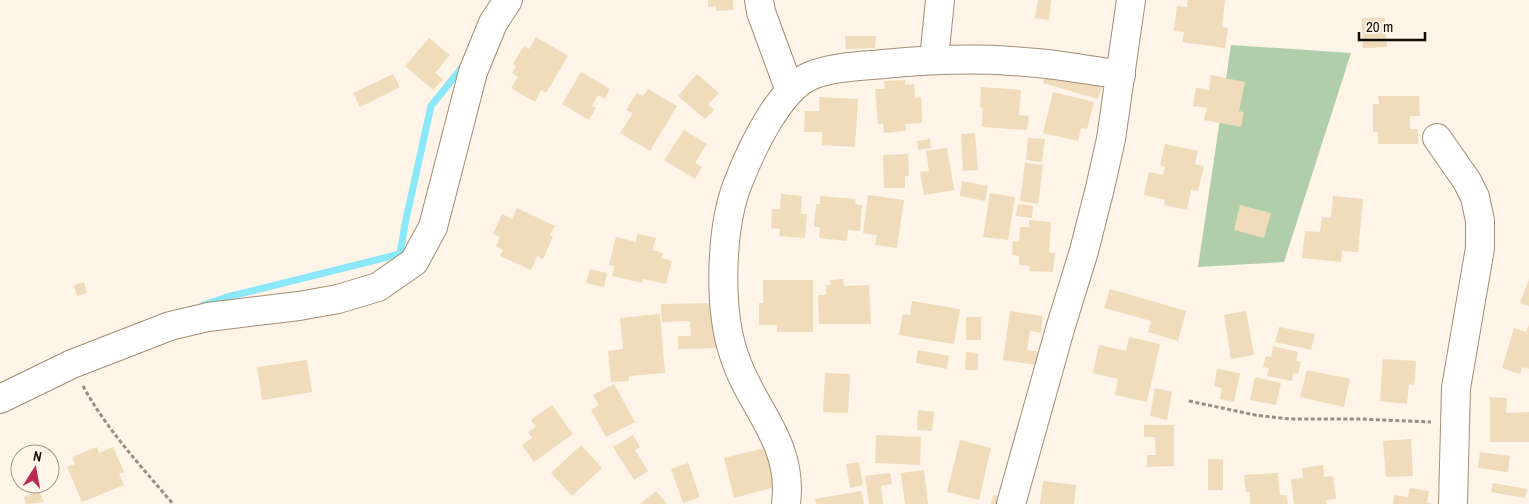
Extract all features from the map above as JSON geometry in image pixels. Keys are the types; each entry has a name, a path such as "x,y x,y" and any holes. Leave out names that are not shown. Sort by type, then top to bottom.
{"street":[{"path":"0,399 72,364 180,324 208,317 299,306 338,299 378,287 414,262 433,227 474,72 493,23 508,0"},
{"path":"759,0 761,12 790,91"},
{"path":"934,59 940,0"},
{"path":"1011,504 1084,251 1100,188 1111,139 1131,0"},
{"path":"786,504 786,466 777,440 734,356 727,324 723,253 728,215 735,188 763,130 790,91 809,76 826,71 934,59 1012,60 1121,75"},
{"path":"1437,138 1467,181 1475,197 1480,221 1480,248 1456,388 1453,504"}],"path":[{"path":"72,364 93,404 110,429 173,504"},
{"path":"1189,401 1255,415 1290,419 1393,420 1454,425"}],"green space":[{"path":"1231,45 1351,53 1284,262 1198,267"}],"building":[{"path":"708,0 733,0 733,10 716,11 716,6 708,7"},
{"path":"1038,0 1051,0 1049,20 1035,18"},
{"path":"1188,0 1225,0 1222,27 1228,28 1225,48 1182,42 1184,32 1174,31 1177,6 1187,7"},
{"path":"1362,18 1385,18 1387,47 1363,48"},
{"path":"845,36 876,36 875,48 846,49"},
{"path":"536,37 568,56 546,93 541,90 535,102 511,88 518,77 512,73 516,66 513,64 524,46 529,49"},
{"path":"429,38 450,55 435,73 443,79 433,90 405,66"},
{"path":"581,72 610,89 605,99 598,95 592,106 596,108 589,120 562,104"},
{"path":"1046,72 1102,87 1098,99 1043,83"},
{"path":"393,74 400,87 360,107 353,93"},
{"path":"697,74 719,93 708,105 714,110 705,119 678,96"},
{"path":"1211,75 1245,82 1239,111 1244,112 1241,127 1204,120 1207,108 1193,106 1196,88 1209,90"},
{"path":"905,80 905,85 914,84 915,98 921,97 922,123 905,124 906,131 884,133 883,124 878,124 875,89 885,89 884,81"},
{"path":"981,87 1021,90 1019,115 1029,116 1027,130 982,127"},
{"path":"648,89 677,106 650,151 620,133 633,113 626,110 637,93 643,96"},
{"path":"1053,92 1094,102 1087,129 1081,128 1078,141 1043,133"},
{"path":"1378,96 1419,96 1420,116 1410,116 1410,129 1418,129 1418,144 1378,144 1378,132 1373,132 1373,104 1379,104"},
{"path":"819,97 858,99 855,147 822,145 822,132 804,132 805,111 819,111"},
{"path":"684,130 707,144 695,163 702,167 695,179 664,160"},
{"path":"975,133 978,170 963,171 961,134"},
{"path":"1028,138 1045,139 1042,162 1026,160"},
{"path":"930,139 931,148 918,150 917,141"},
{"path":"1165,144 1198,151 1195,164 1204,166 1198,191 1191,190 1187,210 1164,205 1165,200 1144,195 1149,172 1163,175 1165,167 1160,165"},
{"path":"947,148 954,190 924,195 920,172 929,171 926,151"},
{"path":"908,154 909,176 905,176 905,188 884,188 883,155"},
{"path":"1025,163 1043,165 1038,204 1020,201"},
{"path":"962,181 988,186 985,201 960,196"},
{"path":"990,193 1015,197 1008,240 983,237"},
{"path":"781,194 802,196 801,214 807,214 805,238 779,236 780,229 771,228 772,209 780,209"},
{"path":"868,195 904,200 897,248 875,245 877,235 863,233"},
{"path":"820,196 856,199 855,204 862,205 860,231 848,230 847,241 819,238 820,227 814,227 816,204 820,204"},
{"path":"1333,196 1363,199 1358,252 1342,251 1341,262 1302,258 1305,231 1320,232 1322,217 1331,218"},
{"path":"1018,204 1033,206 1032,218 1016,216"},
{"path":"1240,205 1271,213 1264,238 1234,230"},
{"path":"517,208 555,226 550,235 553,237 543,259 537,256 531,270 500,256 503,250 496,246 500,237 493,234 502,214 512,219"},
{"path":"1029,220 1051,222 1049,253 1055,253 1053,272 1029,271 1030,266 1019,265 1019,256 1012,255 1013,241 1019,242 1020,227 1029,227"},
{"path":"637,234 656,238 652,250 663,253 661,258 672,261 666,284 643,279 642,283 612,276 615,266 609,265 616,237 636,242"},
{"path":"590,269 607,273 604,287 586,283"},
{"path":"843,279 844,286 869,285 871,324 819,324 818,295 826,295 826,285 831,285 830,280"},
{"path":"1529,279 1529,306 1520,303"},
{"path":"763,280 813,280 813,332 777,332 777,325 759,325 759,303 763,303"},
{"path":"84,282 87,293 77,296 74,285"},
{"path":"1110,289 1186,311 1178,341 1148,332 1151,321 1104,308"},
{"path":"912,301 960,309 954,344 899,335 903,314 910,315"},
{"path":"717,303 718,348 678,349 678,336 691,336 690,321 662,322 661,304"},
{"path":"1010,311 1043,316 1041,333 1030,331 1027,350 1039,352 1037,365 1003,360"},
{"path":"1246,311 1254,355 1231,359 1224,315"},
{"path":"660,314 665,373 629,376 629,381 611,382 608,351 623,349 620,318"},
{"path":"966,317 981,317 981,340 966,340"},
{"path":"1529,325 1529,369 1522,367 1520,374 1502,368 1514,328 1526,332"},
{"path":"1279,327 1315,334 1311,350 1275,342"},
{"path":"1129,337 1160,344 1147,402 1115,395 1118,379 1093,373 1099,345 1126,351"},
{"path":"1273,346 1298,352 1296,361 1301,362 1298,374 1293,373 1292,381 1267,376 1269,368 1263,367 1266,356 1271,357"},
{"path":"918,350 949,356 947,369 916,363"},
{"path":"966,352 978,353 978,370 965,370"},
{"path":"1383,359 1416,361 1414,385 1409,384 1407,404 1380,401"},
{"path":"307,360 312,392 262,400 257,367"},
{"path":"1217,369 1240,373 1234,402 1220,399 1222,388 1214,386"},
{"path":"1307,370 1350,379 1344,407 1300,397"},
{"path":"825,373 850,374 848,413 823,412"},
{"path":"1255,377 1281,383 1276,405 1250,400"},
{"path":"614,384 635,422 606,437 591,410 599,405 593,395"},
{"path":"1155,388 1172,392 1167,420 1150,416"},
{"path":"1490,397 1507,398 1506,413 1529,412 1529,442 1490,442"},
{"path":"552,405 573,434 534,462 522,445 532,438 528,432 536,427 531,420"},
{"path":"918,410 934,412 932,431 917,430"},
{"path":"1144,425 1174,425 1174,466 1147,467 1147,455 1156,455 1155,437 1144,437"},
{"path":"633,435 640,447 635,450 648,471 634,480 613,447"},
{"path":"876,435 921,437 920,465 875,463"},
{"path":"1411,439 1413,476 1386,477 1383,441"},
{"path":"960,440 991,448 979,500 947,492"},
{"path":"581,445 602,468 572,496 551,473"},
{"path":"97,447 99,453 113,447 124,472 119,474 124,485 82,502 67,467 75,464 72,457"},
{"path":"765,448 775,487 734,498 724,458"},
{"path":"1480,452 1510,456 1508,472 1478,468"},
{"path":"1208,459 1223,459 1223,490 1208,490"},
{"path":"859,462 863,485 850,488 846,464"},
{"path":"688,463 700,497 683,503 671,469"},
{"path":"1323,465 1324,477 1333,476 1336,499 1326,500 1327,504 1294,504 1291,479 1303,478 1302,468"},
{"path":"924,470 928,504 905,504 901,473"},
{"path":"890,473 892,484 881,486 883,504 869,504 865,476"},
{"path":"1278,473 1280,495 1287,495 1288,504 1250,504 1250,492 1246,492 1244,475"},
{"path":"1043,481 1076,485 1074,504 1040,504"},
{"path":"1493,483 1527,489 1525,498 1491,492"},
{"path":"1410,488 1429,491 1427,502 1432,504 1393,504 1394,495 1408,497"},
{"path":"656,491 667,504 640,504"},
{"path":"861,491 864,504 816,504 815,499"},
{"path":"32,494 40,494 44,502 26,504 24,497"},
{"path":"993,495 1005,497 1003,504 991,504"}],"waterway":[{"path":"203,305 227,297 400,254 431,106 464,65"}]}
